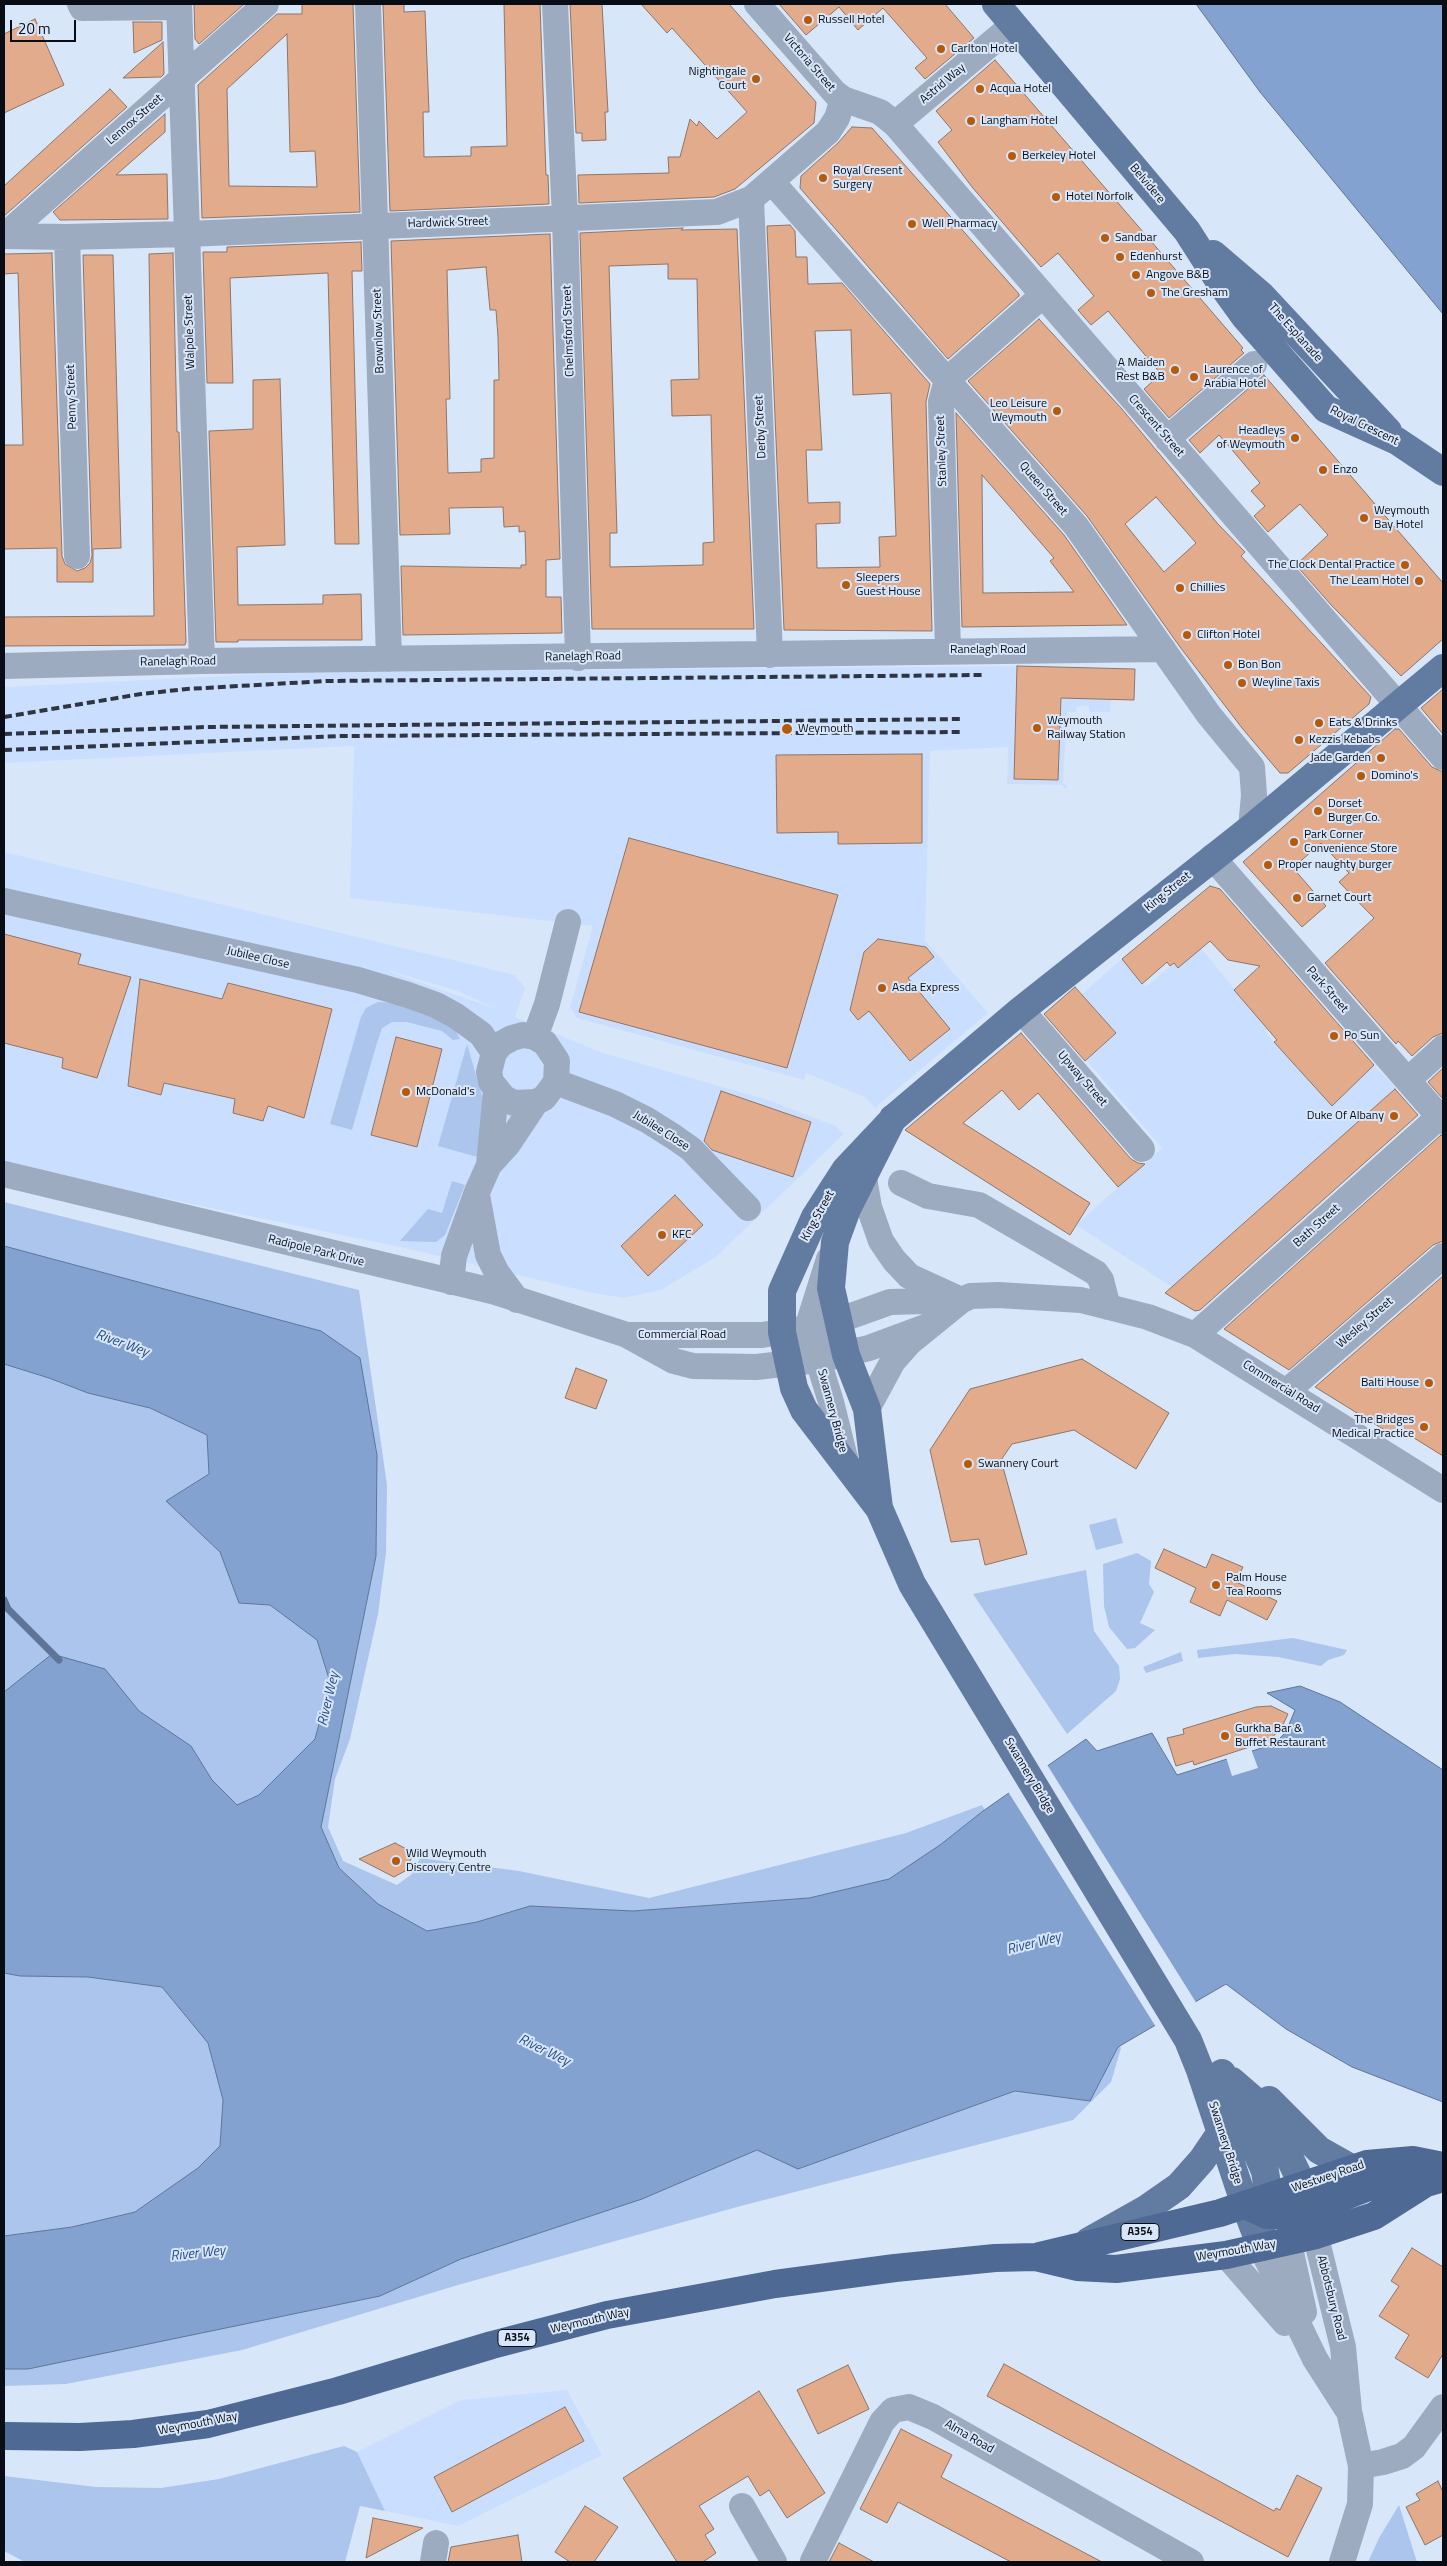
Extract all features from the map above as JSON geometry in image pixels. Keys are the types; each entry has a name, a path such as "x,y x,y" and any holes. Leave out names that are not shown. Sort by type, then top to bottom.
{"highway":[{"name":"Westwey Road","path":"1252,2230 1306,2211 1351,2168 1386,2161 1413,2160 1438,2176"},
{"name":"Weymouth Way","path":"4,2436 80,2437 116,2435 208,2424 338,2391 492,2345 607,2315 775,2284 895,2268 995,2258 1035,2257 1179,2224 1252,2230 1289,2242 1306,2211 1374,2216 1438,2176"},
{"name":"Weymouth Way","path":"1035,2257 1077,2267 1116,2269 1252,2230"}],"main road":[{"name":"Belvidere","path":"996,4 1187,231 1219,281 1245,316 1264,356"},
{"name":"The Esplanade","path":"1187,231 1262,296 1397,441"},
{"name":"Royal Crescent","path":"1264,356 1326,409 1397,441 1443,472"},
{"name":"King Street","path":"794,1330 782,1291 815,1217 846,1169 893,1118 1021,1010 1251,828 1443,668"},
{"name":"King Street","path":"846,1355 831,1288 835,1242 847,1209 893,1118"},
{"name":"Swannery Bridge","path":"794,1330 787,1364 804,1410 846,1462 879,1508 912,1584 1203,2057 1221,2132 1252,2230"},
{"name":"Swannery Bridge","path":"846,1355 867,1409 879,1508"},
{"name":"Swannery Bridge","path":"1203,2057 1254,2100 1275,2127 1306,2211"},
{"path":"1203,2057 1247,2084 1274,2104 1319,2150 1351,2168"},
{"path":"1203,2057 1266,2171 1252,2230"},
{"path":"1082,2245 1146,2210 1179,2186 1202,2160 1221,2132"}],"street":[{"path":"80,4 82,8 179,5"},
{"name":"Lennox Street","path":"4,236 266,4"},
{"name":"Brownlow Street","path":"368,4 388,659"},
{"name":"Chelmsford Street","path":"555,4 565,218 578,658"},
{"name":"Victoria Street","path":"757,4 834,93 880,112 896,124"},
{"name":"Walpole Street","path":"179,5 202,661"},
{"name":"Astrid Way","path":"896,124 1013,25"},
{"name":"Hardwick Street","path":"4,236 67,238 187,234 717,212 751,199 828,132 837,118 843,98"},
{"name":"Crescent Street","path":"896,124 1443,757"},
{"name":"Queen Street","path":"772,182 1076,526 1209,715 1252,767 1254,794 1251,828"},
{"name":"Derby Street","path":"751,199 770,655"},
{"name":"Penny Street","path":"67,238 77,556"},
{"path":"947,380 1043,295"},
{"path":"1167,439 1264,356"},
{"name":"Stanley Street","path":"947,380 941,402 948,650"},
{"name":"Ranelagh Road","path":"4,666 202,661 770,655 948,650 1163,649"},
{"name":"Park Street","path":"1212,857 1441,1119"},
{"name":"Jubilee Close","path":"4,901 358,980 408,995 436,1005 456,1016 481,1034 494,1053"},
{"path":"535,1037 547,1004 568,922"},
{"name":"Upway Street","path":"1021,1010 1142,1148"},
{"path":"489,1165 496,1090 489,1072 494,1053 501,1044 512,1038 524,1036 535,1037 552,1050 558,1071 556,1082 544,1098 536,1102 514,1103 496,1090"},
{"path":"1408,1080 1443,1048"},
{"name":"Jubilee Close","path":"556,1082 615,1104 668,1133 691,1149 748,1208"},
{"path":"451,1282 454,1256 476,1192 489,1165 508,1144 536,1102"},
{"name":"Bath Street","path":"1195,1335 1441,1119"},
{"name":"Radipole Park Drive","path":"4,1174 451,1282 517,1300 627,1335"},
{"path":"864,1178 869,1207 881,1241 894,1260 909,1276 962,1300"},
{"path":"901,1183 928,1196 978,1204 1096,1273 1101,1280 1108,1307"},
{"path":"476,1192 488,1255 497,1273 517,1300"},
{"name":"King Street","path":"794,1330 835,1242"},
{"name":"Wesley Street","path":"1287,1391 1443,1256"},
{"name":"Commercial Road","path":"867,1409 893,1361 931,1325 962,1300 971,1296 1037,1296 1081,1300 1148,1317 1195,1335 1443,1490"},
{"name":"Commercial Road","path":"627,1335 717,1336 794,1330 837,1321 890,1302 962,1300"},
{"path":"818,1360 820,1347 837,1321"},
{"name":"Commercial Road","path":"627,1335 674,1362 693,1366 756,1367 846,1355 931,1325"},
{"name":"Swannery Bridge","path":"818,1360 846,1462"},
{"name":"Abbotsbury Road","path":"1306,2211 1343,2347 1349,2411 1361,2466 1360,2504 1342,2562"},
{"path":"1252,2230 1315,2359"},
{"name":"Abbotsbury Road","path":"1252,2230 1315,2359 1349,2411"},
{"path":"1289,2242 1292,2264 1315,2359"},
{"name":"Alma Road","path":"812,2561 882,2422 893,2410 909,2407 933,2416 1191,2562"},
{"path":"1361,2466 1402,2456 1414,2447 1440,2421"},
{"path":"742,2506 774,2562"}],"shaded area":[{"path":"1017,666 1135,669 1134,700 1111,699 1110,712 1089,712 1089,706 1077,706 1076,712 1067,712 1063,783 1068,786 1065,789 1061,785 1007,784 1008,747 930,751 925,940 988,1013 875,1108 865,1097 806,1073 804,1080 577,1018 570,1007 593,926 350,898 354,746 4,763 4,687 286,673"},
{"path":"4,852 515,975 525,988 515,1017 603,1053 768,1100 836,1126 844,1134 716,1257 661,1290 623,1298 593,1293 414,1250 4,1165","holes":["390,971 455,990 497,1009"]},
{"path":"1201,948 1267,1029 1265,1032 1330,1104 1374,1065 1396,1088 1172,1287 1076,1225 1162,1148 1086,1060 1116,1033 1082,994 1122,959 1146,987 1174,963"},
{"path":"378,1002 393,1003 439,1018 456,1031 460,1039 453,1040 442,1031 407,1022 392,1022 382,1028 352,1130 330,1124 361,1017 366,1008"},
{"path":"467,1044 489,1120 481,1158 438,1146"},
{"path":"452,1181 465,1185 445,1235 436,1242 400,1241 428,1209 442,1213"},
{"path":"4,1202 359,1290 387,1485 386,1553 378,1614 350,1739 335,1779 328,1827 343,1861 397,1885 412,1874 420,1858 519,1871 649,1898 906,1833 982,1805 1121,2048 1111,2082 1073,2120 737,2207 458,2285 242,2350 66,2384 4,2386 4,2369 28,2369 380,2296 461,2259 642,2199 757,2150 799,2169 1015,2091 1090,2101 983,1811 940,1845 889,1879 809,1898 633,1911 530,1906 477,1922 427,1931 377,1904 339,1868 321,1827 376,1556 321,1331 4,1246"},
{"path":"4,1364 88,1393 150,1408 207,1435 209,1474 166,1501 220,1552 239,1603 270,1605 317,1640 330,1682 315,1739 259,1795 237,1805 212,1780 191,1746 139,1711 105,1669 22,1679 4,1692"},
{"path":"1116,1518 1123,1543 1096,1550 1089,1525"},
{"path":"1137,1553 1151,1561 1149,1584 1154,1592 1140,1623 1155,1630 1135,1648 1127,1649 1109,1627 1104,1606 1103,1564"},
{"path":"1086,1570 1094,1631 1119,1666 1120,1679 1116,1691 1067,1734 973,1594"},
{"path":"1293,1638 1347,1650 1344,1655 1328,1660 1321,1666 1278,1657 1235,1654 1198,1658 1197,1650"},
{"path":"1181,1652 1183,1661 1146,1673 1143,1667"},
{"path":"4,1973 20,1976 88,1977 162,1987 208,2043 223,2100 220,2146 198,2168 135,2212 72,2227 4,2236"},
{"path":"567,2390 602,2455 458,2526 385,2511 357,2452 461,2400"},
{"path":"344,2446 357,2452 385,2511 360,2506 345,2562 25,2562 4,2551 4,2476 96,2487 161,2488 219,2479"},
{"path":"1399,2505 1417,2562 1368,2562 1379,2538"}],"water":[{"path":"1196,4 1443,4 1443,314 1260,92"},
{"name":"River Wey","path":"4,1246 321,1331 360,1358 377,1455 376,1556 321,1827 339,1868 378,1904 427,1931 477,1922 530,1906 633,1911 809,1898 889,1879 940,1845 983,1811 1086,1739 1097,1751 1152,1733 1177,1775 1274,1744 1286,1732 1295,1710 1267,1693 1300,1686 1340,1702 1443,1770 1443,2102 1352,2067 1286,2029 1226,1984 1118,2047 1090,2101 1015,2091 798,2169 757,2150 642,2199 461,2259 380,2296 28,2369 4,2369 4,2236 72,2227 135,2212 198,2168 220,2146 223,2100 208,2043 162,1987 88,1977 20,1976 4,1973 4,1692 52,1654 105,1669 139,1711 191,1746 212,1780 237,1805 259,1795 315,1739 330,1682 317,1640 270,1605 239,1603 220,1552 166,1501 209,1474 207,1435 150,1408 88,1393 4,1364"}],"pier":[{"path":"1251,1749 1258,1768 1232,1776 1226,1757"},
{"path":"1046,1763 1197,2004 1156,2027 1007,1790"}],"building":[{"path":"194,4 244,4 199,44 195,39"},
{"path":"302,4 353,4 360,212 202,218 198,85 277,14 302,14","holes":["287,34 290,152 315,151 317,187 229,186 227,89"]},
{"path":"383,4 404,4 404,12 425,11 429,112 423,112 424,157 471,156 471,147 507,146 504,4 540,4 546,175 548,175 549,204 390,211"},
{"path":"570,4 602,4 608,112 605,112 606,140 582,141 582,133 576,133"},
{"name":"Nightingale Court","path":"641,4 729,4 816,102 814,123 735,189 714,197 579,203 578,175 669,173 668,157 680,157 690,119 697,126 699,121 717,139 747,112 672,28 667,33"},
{"path":"779,4 945,4 974,38 925,79 915,68 927,58 883,8 858,30 839,7 806,35"},
{"path":"35,19 64,85 4,113 4,34"},
{"path":"133,22 162,22 162,40 134,53"},
{"path":"163,42 164,74 161,77 123,78"},
{"path":"995,60 1243,348 1241,350 1244,353 1169,418 1144,389 1161,374 1108,311 1091,325 1078,310 1094,296 1058,253 1041,267 972,187 938,142 952,130 936,111"},
{"path":"110,89 127,107 4,216 4,186"},
{"path":"165,114 165,132 116,175 167,174 168,219 60,220 53,212"},
{"path":"852,127 872,128 1019,294 948,359 800,188 801,176 838,143"},
{"path":"790,225 795,231 796,257 807,257 808,284 842,283 930,384 926,402 932,631 784,630 767,226","holes":["851,330 853,395 891,393 896,536 879,537 880,567 817,568 816,524 840,523 840,502 808,503 806,450 822,450 815,331"]},
{"path":"683,228 681,230 737,229 754,629 592,629 580,233","holes":["668,264 668,279 697,279 699,379 671,380 672,416 711,415 714,542 703,543 703,565 610,567 610,533 617,533 609,266"]},
{"path":"550,234 560,559 546,560 546,597 561,597 562,633 403,635 401,566 521,568 521,565 526,565 525,531 519,532 519,526 504,527 503,507 449,508 450,534 400,535 391,241","holes":["486,267 490,310 496,310 498,337 499,380 494,380 494,458 481,459 481,472 448,473 446,399 450,399 447,270"]},
{"path":"361,242 362,271 352,271 359,544 335,544 328,273 230,278 233,383 207,383 203,252 227,252 227,247"},
{"path":"52,253 62,556 65,564 77,571 85,568 90,563 92,556 83,255 113,255 121,548 93,549 93,582 57,582 57,548 4,549 4,445 23,445 18,273 4,274 4,254"},
{"path":"173,253 185,645 4,646 4,617 154,616 149,254"},
{"path":"1039,319 1121,408 1218,524 1245,552 1241,556 1371,697 1369,704 1288,773 1280,773 1242,728 1180,647 1087,516 968,381","holes":["1156,497 1196,543 1164,572 1125,524"]},
{"path":"1264,375 1443,583 1443,639 1401,676 1332,606 1296,565 1328,535 1300,504 1268,532 1254,516 1265,506 1251,491 1260,483 1233,451 1219,435 1200,453 1189,440"},
{"path":"280,379 285,545 237,547 238,605 323,604 323,595 361,594 362,640 238,640 238,642 216,642 209,431 253,429 253,380"},
{"path":"956,413 1064,535 1127,625 962,627","holes":["982,475 1054,558 1050,561 1074,592 983,593"]},
{"name":"Weymouth Railway Station","path":"1017,666 1135,669 1134,700 1061,698 1058,780 1014,779"},
{"path":"1443,689 1443,734 1421,708"},
{"path":"1395,729 1399,729 1432,767 1443,772 1443,1033 1433,1037 1412,1056 1398,1041 1396,1044 1325,963 1374,918 1339,882 1349,873 1321,843 1293,868 1326,906 1302,927 1243,862"},
{"path":"922,754 922,843 838,844 838,832 777,833 776,755"},
{"path":"629,838 838,895 787,1068 579,1012"},
{"path":"1210,886 1220,889 1374,1065 1332,1106 1274,1042 1277,1040 1234,990 1260,966 1228,960 1210,941 1178,968 1174,963 1170,966 1167,962 1142,984 1122,959"},
{"path":"4,934 81,954 78,964 131,977 97,1078 62,1068 63,1058 4,1043"},
{"path":"878,939 926,947 934,957 908,978 950,1029 910,1061 869,1011 858,1020 850,1010 864,952"},
{"path":"140,979 222,999 228,983 332,1009 304,1118 268,1106 263,1121 233,1113 235,1099 164,1083 161,1095 128,1086"},
{"path":"1075,987 1116,1033 1085,1061 1044,1014"},
{"path":"1021,1033 1131,1159 1145,1164 1118,1187 1038,1093 1019,1110 1002,1090 963,1123 1090,1203 1070,1235 905,1130"},
{"name":"McDonald's","path":"396,1037 442,1049 417,1147 371,1135"},
{"path":"1443,1068 1443,1099 1428,1082"},
{"path":"1395,1089 1418,1115 1200,1310 1195,1311 1165,1293"},
{"path":"721,1091 811,1122 793,1177 712,1150 704,1141"},
{"path":"1441,1135 1443,1136 1443,1241 1433,1245 1289,1370 1224,1329"},
{"name":"KFC","path":"675,1195 703,1225 648,1276 621,1246"},
{"path":"1443,1276 1443,1456 1398,1428 1391,1434 1315,1387"},
{"name":"Swannery Court","path":"1082,1359 1169,1413 1136,1469 1074,1430 1012,1444 1001,1460 1027,1554 985,1565 979,1539 951,1542 930,1450 970,1389"},
{"path":"576,1368 607,1380 596,1409 565,1398"},
{"name":"Palm House Tea Rooms","path":"1164,1549 1206,1568 1212,1554 1243,1567 1236,1582 1277,1601 1267,1620 1227,1600 1220,1616 1190,1602 1196,1588 1155,1568"},
{"name":"Gurkha Bar & Buffet Restaurant","path":"1271,1706 1288,1714 1281,1729 1268,1741 1194,1765 1193,1761 1176,1766 1167,1738 1184,1734 1183,1729 1256,1707"},
{"name":"Wild Weymouth Discovery Centre","path":"395,1843 414,1853 405,1871 394,1877 359,1859"},
{"path":"1412,2248 1443,2267 1443,2354 1428,2378 1395,2358 1409,2335 1379,2316 1399,2286 1391,2281"},
{"path":"1004,2364 1274,2511 1276,2508 1280,2510 1297,2475 1322,2488 1288,2557 987,2396"},
{"path":"848,2365 869,2409 818,2434 797,2390"},
{"path":"759,2391 825,2493 787,2518 769,2490 760,2496 748,2476 699,2506 714,2529 705,2535 716,2553 703,2562 677,2562 623,2478"},
{"path":"565,2407 584,2441 452,2512 434,2477"},
{"path":"901,2429 952,2455 941,2477 1102,2562 1011,2562 898,2502 887,2523 860,2509"},
{"path":"1438,2481 1443,2492 1443,2535 1425,2545 1406,2507 1420,2500 1416,2494"},
{"path":"585,2506 618,2527 594,2562 570,2562 555,2552"},
{"path":"373,2518 423,2528 366,2558"},
{"path":"518,2535 522,2562 448,2562 451,2547"},
{"path":"839,2543 874,2562 829,2562"}],"waterway":[{"path":"4,1600 8,1609 59,1660"}],"railway":[{"path":"4,717 141,694 187,689 326,681 982,675"},
{"path":"4,734 207,727 961,719"},
{"path":"4,750 342,736 960,732"}],"place":[{"name":"Russell Hotel","path":"808,20"},
{"name":"Carlton Hotel","path":"941,49"},
{"name":"Nightingale Court","path":"756,79"},
{"name":"Acqua Hotel","path":"980,89"},
{"name":"Langham Hotel","path":"971,121"},
{"name":"Berkeley Hotel","path":"1012,156"},
{"name":"Royal Cresent Surgery","path":"823,178"},
{"name":"Hotel Norfolk","path":"1056,197"},
{"name":"Well Pharmacy","path":"912,224"},
{"name":"Sandbar","path":"1105,238"},
{"name":"Edenhurst","path":"1120,257"},
{"name":"Angove B&B","path":"1136,275"},
{"name":"The Gresham","path":"1151,293"},
{"name":"A Maiden Rest B&B","path":"1175,370"},
{"name":"Laurence of Arabia Hotel","path":"1194,377"},
{"name":"Leo Leisure Weymouth","path":"1057,411"},
{"name":"Headleys of Weymouth","path":"1295,438"},
{"name":"Enzo","path":"1323,470"},
{"name":"Weymouth Bay Hotel","path":"1364,518"},
{"name":"The Clock Dental Practice","path":"1405,565"},
{"name":"The Leam Hotel","path":"1419,581"},
{"name":"Sleepers Guest House","path":"846,585"},
{"name":"Chillies","path":"1180,588"},
{"name":"Clifton Hotel","path":"1187,635"},
{"name":"Bon Bon","path":"1228,665"},
{"name":"Weyline Taxis","path":"1242,683"},
{"name":"Eats & Drinks","path":"1319,723"},
{"name":"Weymouth Railway Station","path":"1037,728"},
{"name":"Weymouth","path":"787,729"},
{"name":"Kezzis Kebabs","path":"1299,740"},
{"name":"Jade Garden","path":"1381,758"},
{"name":"Domino's","path":"1361,776"},
{"name":"Dorset Burger Co.","path":"1318,811"},
{"name":"Park Corner Convenience Store","path":"1294,842"},
{"name":"Proper naughty burger","path":"1268,865"},
{"name":"Garnet Court","path":"1297,898"},
{"name":"Asda Express","path":"882,988"},
{"name":"Po Sun","path":"1334,1036"},
{"name":"McDonald's","path":"406,1092"},
{"name":"Duke Of Albany","path":"1394,1116"},
{"name":"KFC","path":"662,1235"},
{"name":"Balti House","path":"1429,1383"},
{"name":"The Bridges Medical Practice","path":"1424,1427"},
{"name":"Swannery Court","path":"968,1464"},
{"name":"Palm House Tea Rooms","path":"1216,1585"},
{"name":"Gurkha Bar & Buffet Restaurant","path":"1225,1736"},
{"name":"Wild Weymouth Discovery Centre","path":"396,1861"}]}
